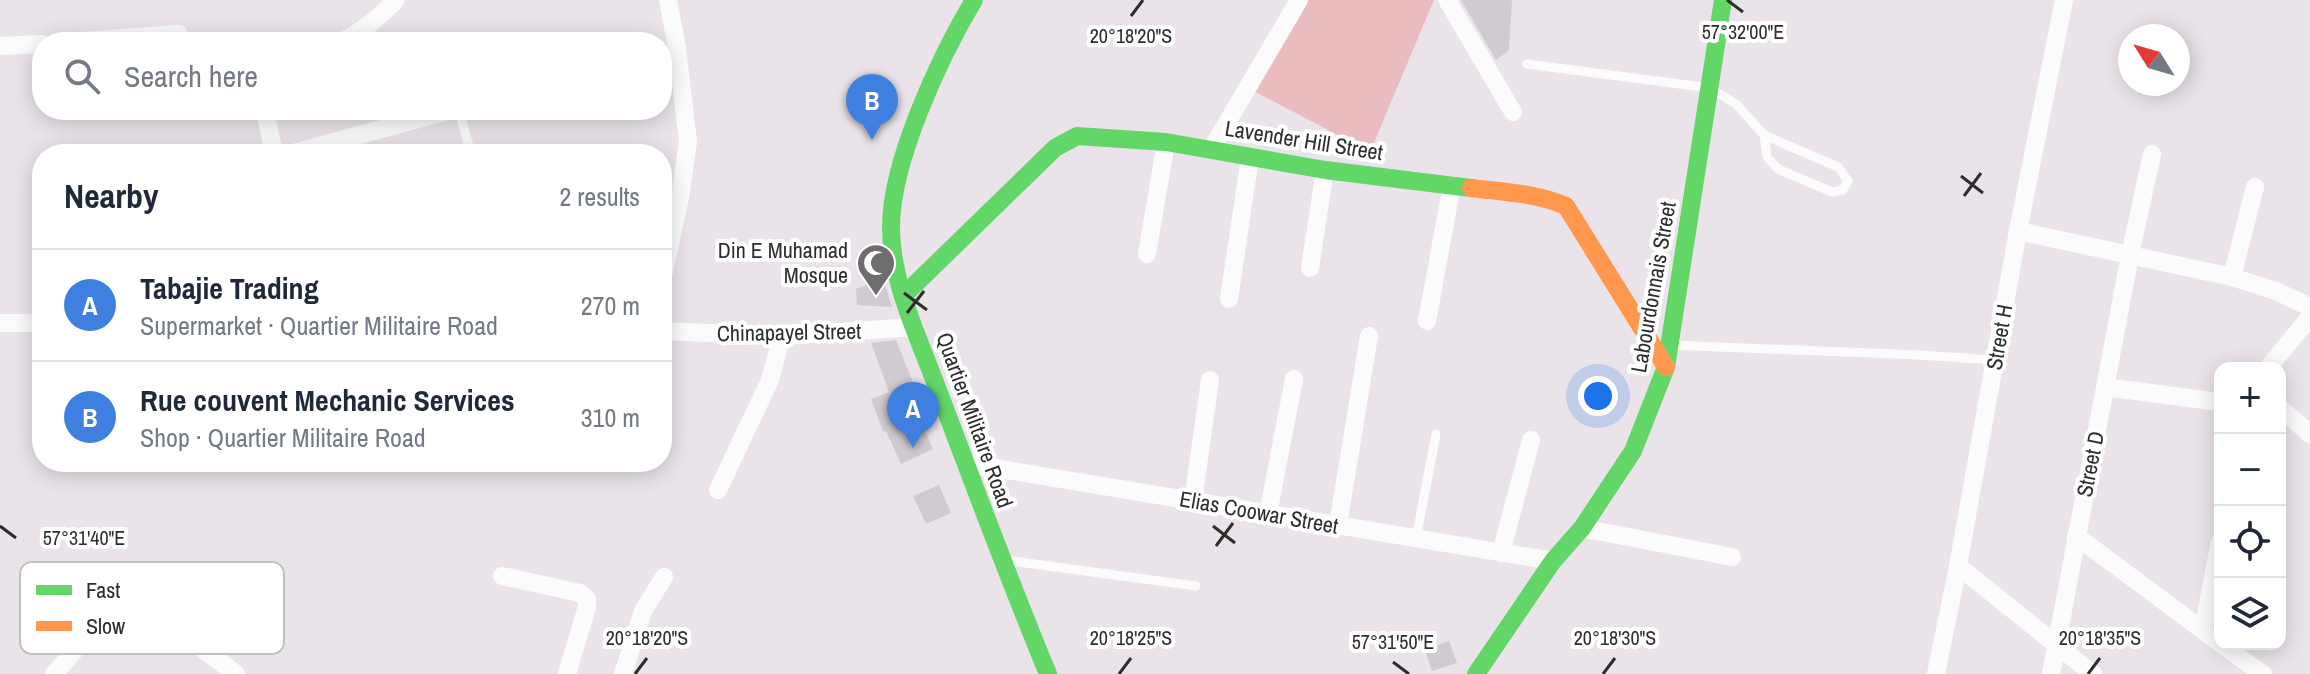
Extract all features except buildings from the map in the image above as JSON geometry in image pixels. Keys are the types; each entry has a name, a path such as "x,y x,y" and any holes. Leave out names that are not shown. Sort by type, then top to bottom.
{"street":[{"path":"360,32 396,0"},
{"path":"668,0 669,32"},
{"name":"Quartier Militaire Road","path":"974,0 944,57 911,135 893,194 891,229 894,260 915,327 1000,560 1048,674"},
{"path":"1211,150 1299,0"},
{"path":"1447,0 1513,112"},
{"name":"Labourdonnais Street","path":"1476,674 1553,561 1582,528 1633,451 1666,367 1723,0"},
{"name":"Street H","path":"1936,674 2064,0"},
{"path":"0,46 32,44"},
{"path":"672,60 688,142 683,186 672,236"},
{"path":"267,120 272,144"},
{"path":"327,144 414,120"},
{"name":"Lavender Hill Street","path":"905,294 1055,148 1077,136 1166,142 1325,170 1555,201 1566,206 1666,367"},
{"path":"1147,254 1166,142"},
{"name":"Street D","path":"2051,674 2152,154"},
{"path":"1229,299 1250,157"},
{"path":"1310,268 1325,170"},
{"path":"1427,321 1452,185"},
{"path":"2232,277 2255,187"},
{"path":"2018,231 2232,277 2276,291 2310,307"},
{"path":"2273,362 2310,317"},
{"path":"0,323 32,323"},
{"name":"Chinapayel Street","path":"672,331 782,336 915,327"},
{"path":"718,490 770,380 782,336"},
{"path":"1338,525 1369,336"},
{"path":"1268,514 1294,379"},
{"path":"1193,501 1210,380"},
{"path":"2105,387 2214,401"},
{"path":"2286,413 2310,434"},
{"path":"1501,553 1531,440"},
{"name":"Elias Coowar Street","path":"965,463 1553,561"},
{"path":"1582,528 1732,557"},
{"path":"2076,536 2214,639"},
{"path":"1958,566 2093,674"},
{"path":"2203,631 2214,573"},
{"path":"502,576 580,593 587,599 567,674"},
{"path":"623,674 643,611 664,577"},
{"path":"2229,650 2263,674"},
{"path":"54,674 73,654"},
{"path":"210,654 236,674"}],"lane":[{"path":"1527,64 1710,88 1736,104 1764,135 1838,167 1848,181 1843,190 1832,192 1778,169 1767,157 1764,135"},
{"path":"462,120 468,144"},
{"path":"1670,345 1995,360"},
{"path":"1416,539 1436,434"},
{"path":"1000,560 1196,586"}],"shaded area":[{"path":"1305,0 1434,0 1370,152 1250,89"}],"traffic: fast":[{"path":"974,0 933,79 908,141 893,201 892,248 901,289 915,330 1048,674"},
{"path":"1476,674 1553,561 1582,528 1633,451 1666,367 1723,0"},
{"path":"905,294 1055,148 1077,136 1166,142 1325,170 1471,188"}],"traffic: slow":[{"path":"1471,188 1531,196 1566,206 1666,367"}],"place":[{"name":"Rue couvent Mechanic Services","path":"872,140"},
{"name":"Din E Muhamad Mosque","path":"876,297"},
{"name":"Tabajie Trading","path":"913,448"}]}
